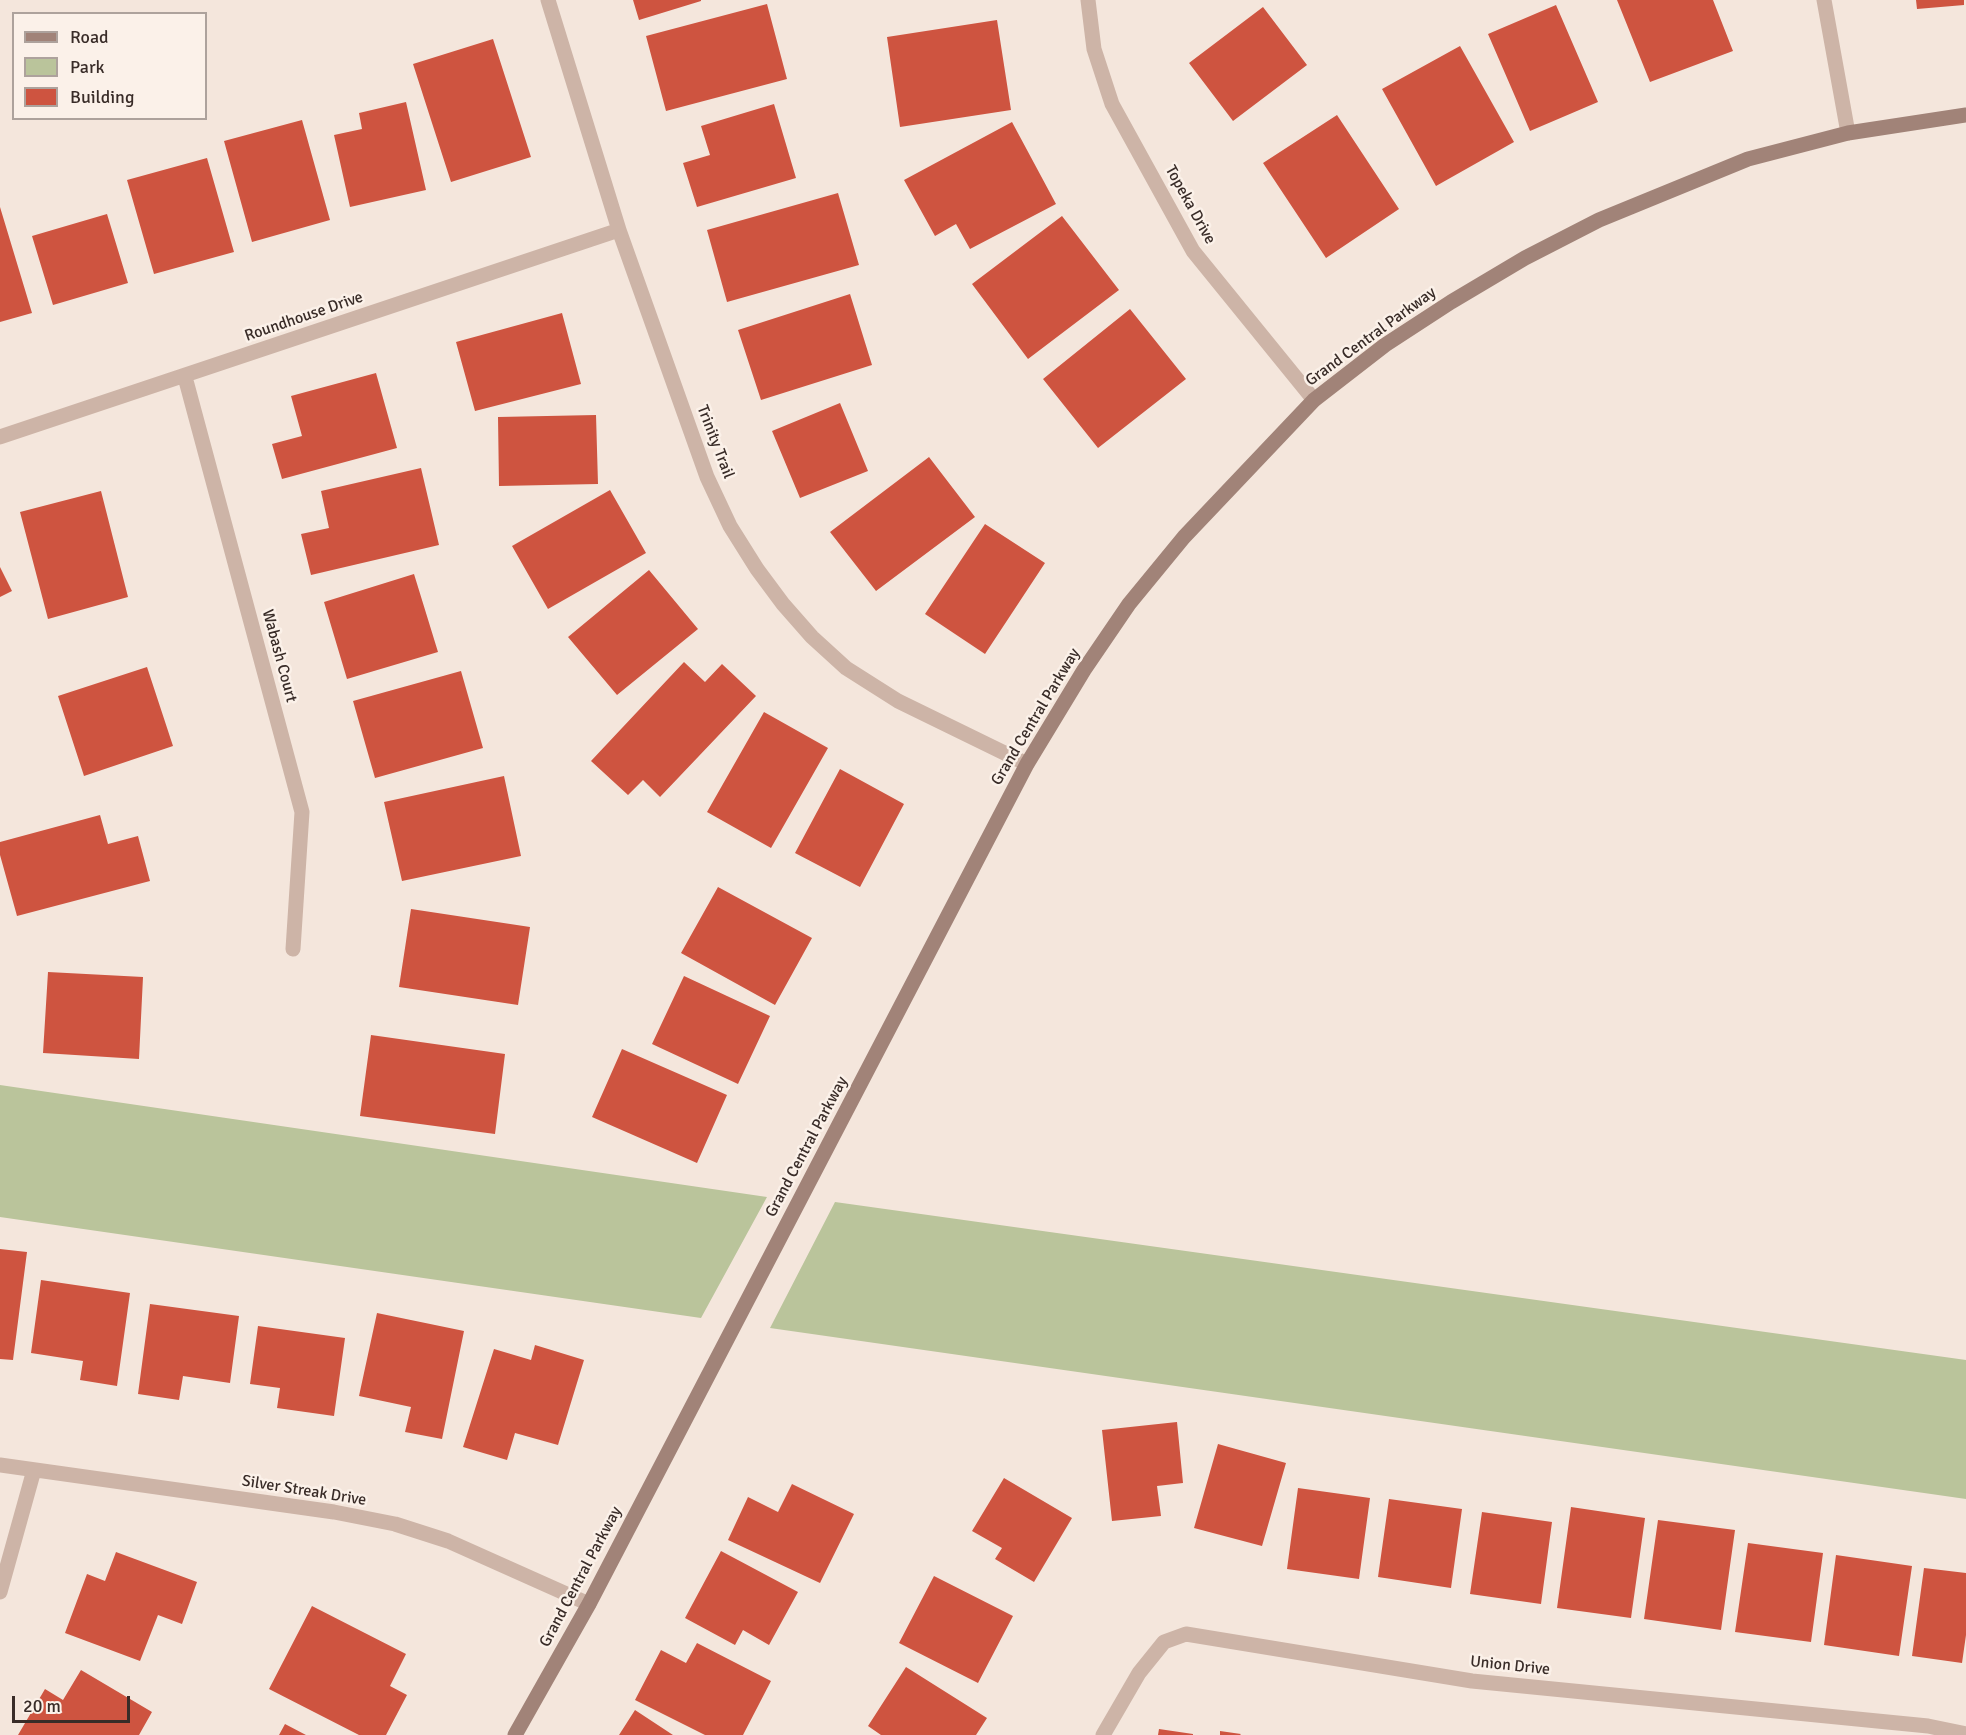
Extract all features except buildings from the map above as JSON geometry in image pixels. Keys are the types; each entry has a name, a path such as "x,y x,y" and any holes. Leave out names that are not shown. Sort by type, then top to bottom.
{"street":[{"name":"Trinity Trail","path":"548,0 619,230 707,477 730,526 756,569 812,637 846,668 898,701 1027,764"},
{"name":"Topeka Drive","path":"1088,0 1094,49 1112,104 1193,251 1314,400"},
{"path":"1824,0 1848,133"},
{"name":"Grand Central Parkway","path":"515,1735 589,1604 1027,764 1084,670 1129,604 1184,537 1314,400 1385,345 1525,258 1599,220 1748,159 1848,133 1966,115"},
{"name":"Roundhouse Drive","path":"0,437 619,230"},
{"name":"Wabash Court","path":"185,377 302,812 293,949"},
{"name":"Silver Streak Drive","path":"0,1465 334,1512 395,1524 467,1549 589,1604"},
{"path":"0,1592 34,1470"},
{"name":"Union Drive","path":"1103,1735 1139,1673 1164,1642 1186,1634 1472,1681 1928,1726 1966,1734"}],"green space":[{"path":"0,1085 767,1197 701,1318 0,1217"},
{"path":"835,1202 1966,1360 1966,1499 770,1328"}]}
